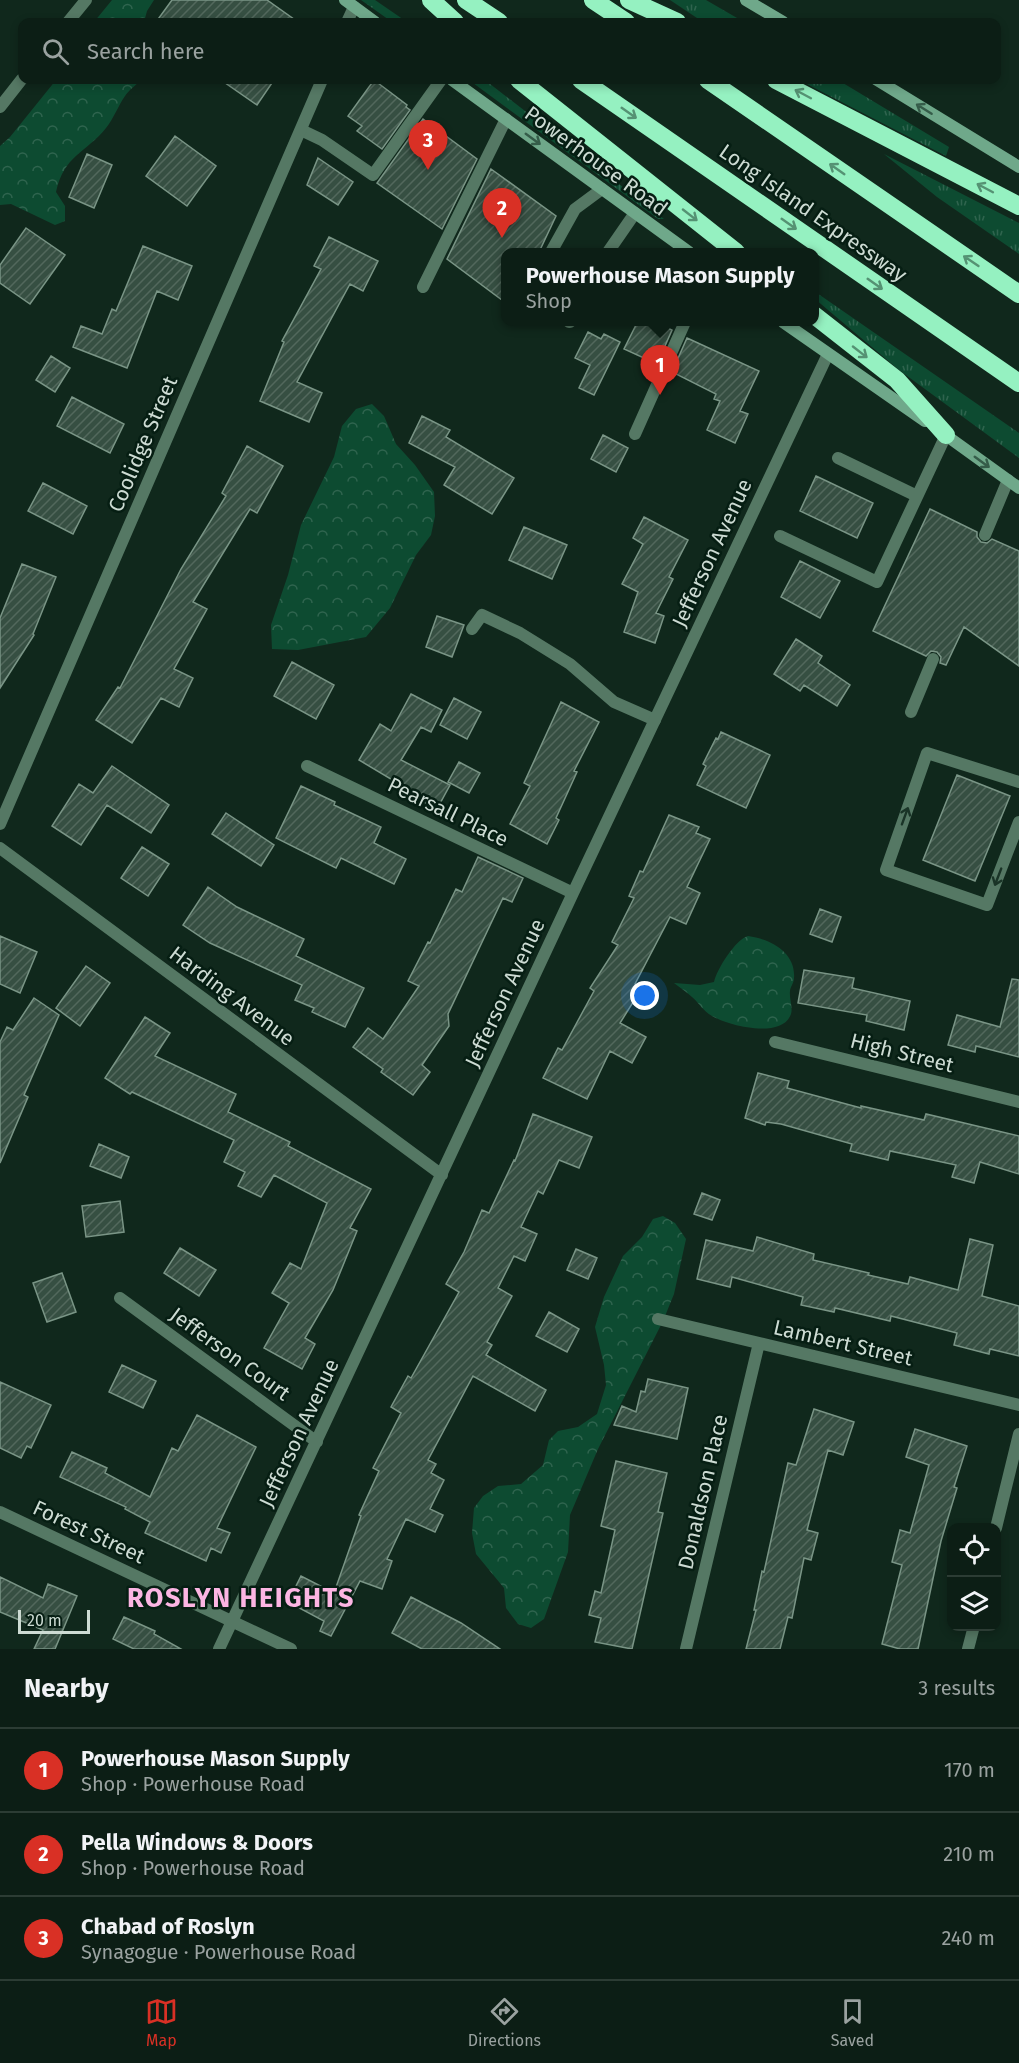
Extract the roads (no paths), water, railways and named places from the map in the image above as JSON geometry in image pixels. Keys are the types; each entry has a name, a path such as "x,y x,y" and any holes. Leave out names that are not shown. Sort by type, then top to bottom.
{"highway":[{"path":"431,0 451,18"},
{"path":"466,0 493,18"},
{"path":"593,0 620,18"},
{"path":"629,0 667,18"},
{"path":"524,84 731,248"},
{"name":"Long Island Expressway","path":"587,84 1019,383"},
{"path":"714,84 1019,294"},
{"path":"784,84 1019,206"},
{"path":"819,319 897,380 946,435"}],"main road":[{"path":"746,0 776,18"},
{"path":"349,3 370,18"},
{"name":"Powerhouse Road","path":"458,84 683,248"},
{"path":"884,84 1019,167"},
{"path":"790,326 1019,488"}],"street":[{"path":"71,18 86,0"},
{"path":"347,18 349,3"},
{"path":"0,107 18,84"},
{"name":"Coolidge Street","path":"0,824 320,84"},
{"path":"301,129 322,140 373,175 438,84"},
{"path":"423,287 506,119"},
{"path":"553,248 575,208 602,189"},
{"path":"611,248 635,213"},
{"path":"635,434 683,326"},
{"name":"Jefferson Avenue","path":"219,1649 828,354"},
{"path":"780,536 877,582 946,435"},
{"path":"838,458 917,496"},
{"path":"985,535 1008,480"},
{"path":"472,629 482,615 520,633 570,664 614,702 655,720"},
{"path":"911,712 933,659"},
{"path":"1019,782 927,753 886,870 987,905 1019,822"},
{"name":"Pearsall Place","path":"307,766 573,893"},
{"name":"Harding Avenue","path":"0,849 442,1176"},
{"name":"High Street","path":"775,1042 1019,1102"},
{"name":"Jefferson Court","path":"120,1298 317,1442"},
{"name":"Lambert Street","path":"658,1319 1019,1405"},
{"name":"Donaldson Place","path":"686,1649 759,1343"},
{"path":"997,1523 1019,1434"},
{"name":"Forest Street","path":"0,1512 291,1649"},
{"path":"968,1649 973,1631"}],"place":[{"name":"Chabad of Roslyn","path":"428,170"},
{"name":"Pella Windows & Doors","path":"502,238"},
{"name":"Powerhouse Mason Supply","path":"660,395"}],"district":[{"name":"ROSLYN HEIGHTS","path":"241,1598"}]}
